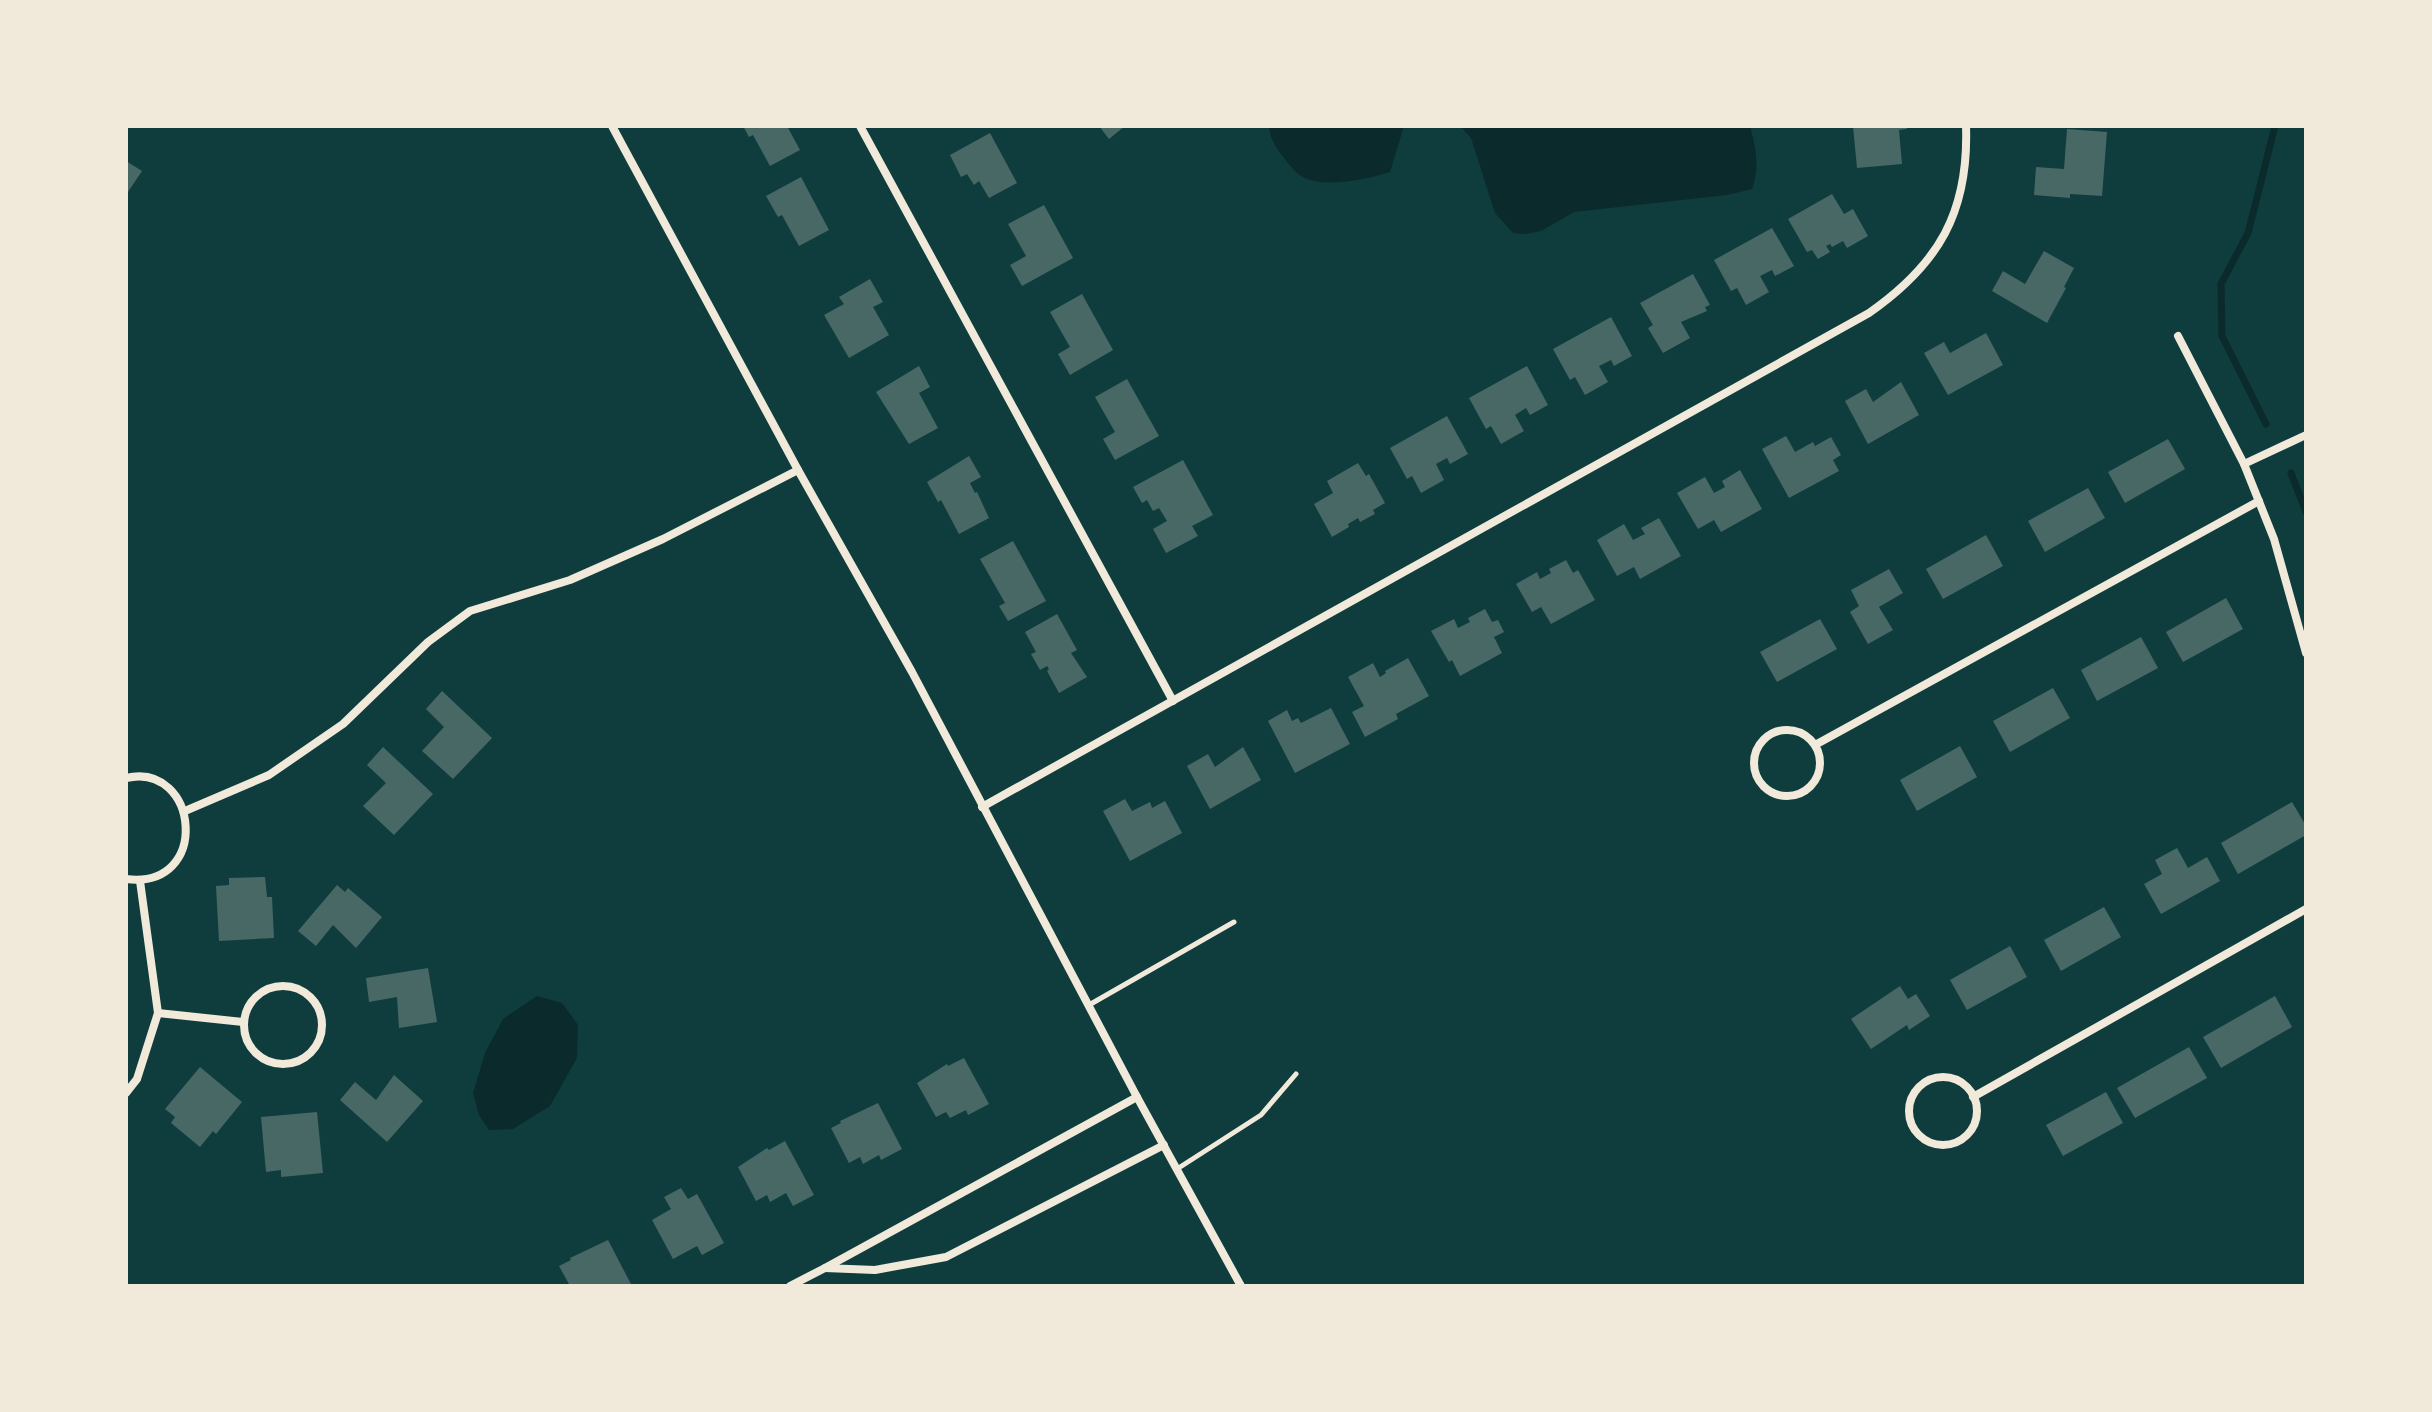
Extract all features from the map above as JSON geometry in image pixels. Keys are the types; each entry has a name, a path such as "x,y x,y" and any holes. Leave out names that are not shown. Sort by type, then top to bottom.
{"street":[{"path":"612,126 798,470 912,672 1088,1006 1241,1286"},
{"path":"875,126 862,129 1173,701"},
{"path":"982,807 1869,313 1897,294 1936,250 1953,217 1964,182 1966,126"},
{"path":"2178,336 2244,464 2259,501 2274,539 2306,653"},
{"path":"2244,464 2306,435"},
{"path":"185,811 269,775 343,724 428,642 470,611 570,580 663,539 798,470"},
{"path":"1815,745 2259,501"},
{"path":"1788,730 1808,737 1815,745 1821,766 1818,776 1804,792 1782,796 1763,785 1754,765 1755,754 1768,736 1788,730"},
{"path":"126,778 135,776 156,781 174,793 185,811 188,830 184,849 174,865 158,876 140,881 126,879"},
{"path":"126,1093 137,1079 158,1013 140,881"},
{"path":"1973,1097 2306,909"},
{"path":"286,986 301,990 313,1000 321,1013 323,1029 319,1044 309,1056 296,1064 280,1065 265,1061 253,1052 243,1022 248,1007 257,995 271,987 286,986"},
{"path":"158,1013 243,1022"},
{"path":"1936,1078 1958,1081 1973,1097 1976,1118 1965,1137 1955,1143 1944,1146 1933,1144 1915,1131 1910,1121 1911,1099 1917,1089 1936,1078"},
{"path":"790,1286 1137,1097"},
{"path":"825,1268 875,1270 946,1257 1164,1145"}],"lane":[{"path":"1088,1006 1234,922"},
{"path":"1177,1169 1261,1115 1296,1074"}],"water":[{"path":"1269,126 1404,126 1390,172 1334,183 1312,181 1297,172 1274,144"},
{"path":"1460,126 1750,126 1756,173 1752,189 1727,195 1574,212 1541,231 1513,233 1495,213 1471,138"},
{"path":"537,996 562,1003 578,1025 577,1058 550,1106 513,1129 489,1130 479,1115 473,1093 485,1053 503,1019"}],"building":[{"path":"743,126 787,126 800,150 770,166 753,135 749,137"},
{"path":"1099,126 1125,126 1109,139"},
{"path":"1853,126 1906,126 1907,129 1899,130 1902,164 1857,168"},
{"path":"2067,129 2107,132 2102,196 2070,194 2070,198 2034,195 2036,167 2064,169"},
{"path":"990,133 1017,183 989,198 979,181 974,185 967,174 961,177 950,155"},
{"path":"126,161 142,171 126,195"},
{"path":"801,177 829,230 799,246 782,215 778,217 766,196"},
{"path":"1832,194 1844,214 1853,209 1868,236 1847,248 1843,241 1832,247 1830,244 1826,246 1830,252 1818,259 1812,250 1807,252 1788,219"},
{"path":"1044,205 1073,258 1022,286 1010,265 1026,256 1008,224"},
{"path":"1772,228 1794,266 1775,276 1772,270 1760,276 1769,292 1746,305 1737,288 1731,291 1714,260"},
{"path":"2044,251 2074,268 2047,323 1992,291 2003,271 2025,284"},
{"path":"1693,274 1710,305 1705,307 1707,311 1681,322 1690,338 1663,353 1648,328 1653,325 1640,303"},
{"path":"870,279 883,302 873,307 889,335 849,358 824,315 844,304 839,297"},
{"path":"1082,294 1113,350 1070,375 1058,354 1070,347 1050,312"},
{"path":"1611,317 1632,356 1614,366 1611,360 1599,366 1608,382 1585,395 1575,377 1570,380 1553,349"},
{"path":"1986,333 2003,365 1948,395 1924,353 1944,342 1950,353"},
{"path":"919,366 930,387 919,393 938,428 909,444 876,392"},
{"path":"1527,366 1548,405 1530,415 1526,408 1515,415 1524,431 1501,444 1491,426 1486,429 1469,398"},
{"path":"1127,379 1159,436 1115,460 1103,439 1115,432 1095,397"},
{"path":"1901,382 1919,415 1868,444 1845,401 1866,389 1873,402"},
{"path":"1447,416 1468,454 1450,464 1447,458 1436,464 1444,480 1421,493 1412,476 1407,479 1390,448"},
{"path":"1786,436 1795,452 1831,437 1841,455 1833,460 1839,471 1789,498 1762,449"},
{"path":"2168,439 2185,469 2125,503 2108,472"},
{"path":"969,456 981,477 970,483 989,518 959,534 941,500 938,502 927,482"},
{"path":"1183,460 1213,515 1192,526 1198,536 1166,553 1153,529 1167,521 1159,508 1153,511 1147,500 1142,503 1133,487"},
{"path":"1358,463 1366,476 1369,474 1385,503 1373,510 1375,514 1360,522 1358,518 1332,537 1314,504 1333,493 1327,481"},
{"path":"1740,470 1762,509 1721,532 1714,520 1698,529 1677,493 1705,477 1714,493 1725,487 1722,481"},
{"path":"2088,488 2105,518 2045,552 2028,521"},
{"path":"1659,518 1681,556 1640,579 1634,567 1617,576 1597,540 1624,524 1633,540 1645,534 1641,528"},
{"path":"1986,535 2003,566 1943,599 1926,569"},
{"path":"1013,541 1046,601 1008,621 999,606 1005,603 980,559"},
{"path":"1566,560 1573,573 1578,570 1595,600 1551,624 1541,607 1532,612 1516,584 1537,572 1540,579 1551,573 1549,569"},
{"path":"1889,569 1903,593 1879,607 1893,630 1868,644 1850,612 1859,606 1851,590"},
{"path":"2226,598 2243,629 2183,662 2166,632"},
{"path":"1485,609 1492,622 1498,620 1504,632 1494,637 1502,653 1460,676 1431,631 1454,619 1458,628 1470,622 1468,618"},
{"path":"1057,614 1077,650 1071,653 1087,677 1059,693 1047,666 1040,670 1031,654 1036,652 1025,632"},
{"path":"1820,619 1837,649 1777,682 1760,652"},
{"path":"2141,637 2158,668 2097,701 2081,670"},
{"path":"1408,658 1429,696 1396,714 1398,719 1365,737 1352,712 1364,706 1348,677 1373,663 1380,677"},
{"path":"2053,688 2070,718 2010,752 1993,721"},
{"path":"442,691 492,738 453,779 422,751 444,727 426,709"},
{"path":"1331,708 1350,744 1295,773 1268,721 1287,710 1292,721 1298,718 1301,723"},
{"path":"1960,746 1977,777 1917,811 1900,780"},
{"path":"383,747 433,794 394,835 363,806 386,783 367,765"},
{"path":"1243,747 1261,780 1210,809 1187,766 1208,754 1215,767"},
{"path":"1125,799 1132,811 1150,802 1152,808 1165,801 1182,833 1130,861 1103,811"},
{"path":"2292,802 2306,826 2306,835 2238,874 2221,843"},
{"path":"2177,848 2188,868 2207,857 2220,881 2161,914 2144,884 2162,874 2155,860"},
{"path":"265,877 267,897 272,897 274,938 219,941 216,886 229,885 229,878"},
{"path":"337,885 345,892 348,888 382,917 356,948 333,925 316,946 298,931"},
{"path":"2104,907 2121,937 2061,971 2044,940"},
{"path":"2010,946 2027,977 1967,1010 1950,980"},
{"path":"428,968 437,1022 399,1028 397,997 369,1002 366,978"},
{"path":"1900,986 1908,999 1916,994 1930,1016 1909,1030 1907,1025 1871,1049 1851,1019"},
{"path":"2275,996 2292,1027 2221,1068 2203,1037"},
{"path":"2189,1047 2207,1078 2135,1118 2117,1088"},
{"path":"964,1058 989,1104 968,1115 966,1110 950,1118 946,1112 936,1117 917,1083 947,1064"},
{"path":"200,1067 242,1102 216,1134 213,1131 200,1147 171,1123 175,1117 165,1109"},
{"path":"394,1075 423,1101 387,1142 340,1100 355,1082 376,1100"},
{"path":"2106,1092 2123,1123 2063,1156 2046,1125"},
{"path":"878,1103 902,1149 881,1160 879,1155 863,1164 860,1157 849,1163 831,1128"},
{"path":"317,1112 323,1173 281,1177 281,1170 266,1172 261,1117"},
{"path":"785,1141 814,1195 793,1206 786,1193 770,1202 767,1195 756,1201 738,1167 767,1148 769,1150"},
{"path":"681,1188 688,1199 697,1194 724,1243 702,1255 697,1246 673,1259 652,1220 671,1209 664,1197"},
{"path":"608,1240 632,1286 570,1286 559,1266"}],"waterway":[{"path":"2266,424 2222,336 2221,284 2248,233 2275,126"},
{"path":"2291,473 2306,512"}]}
